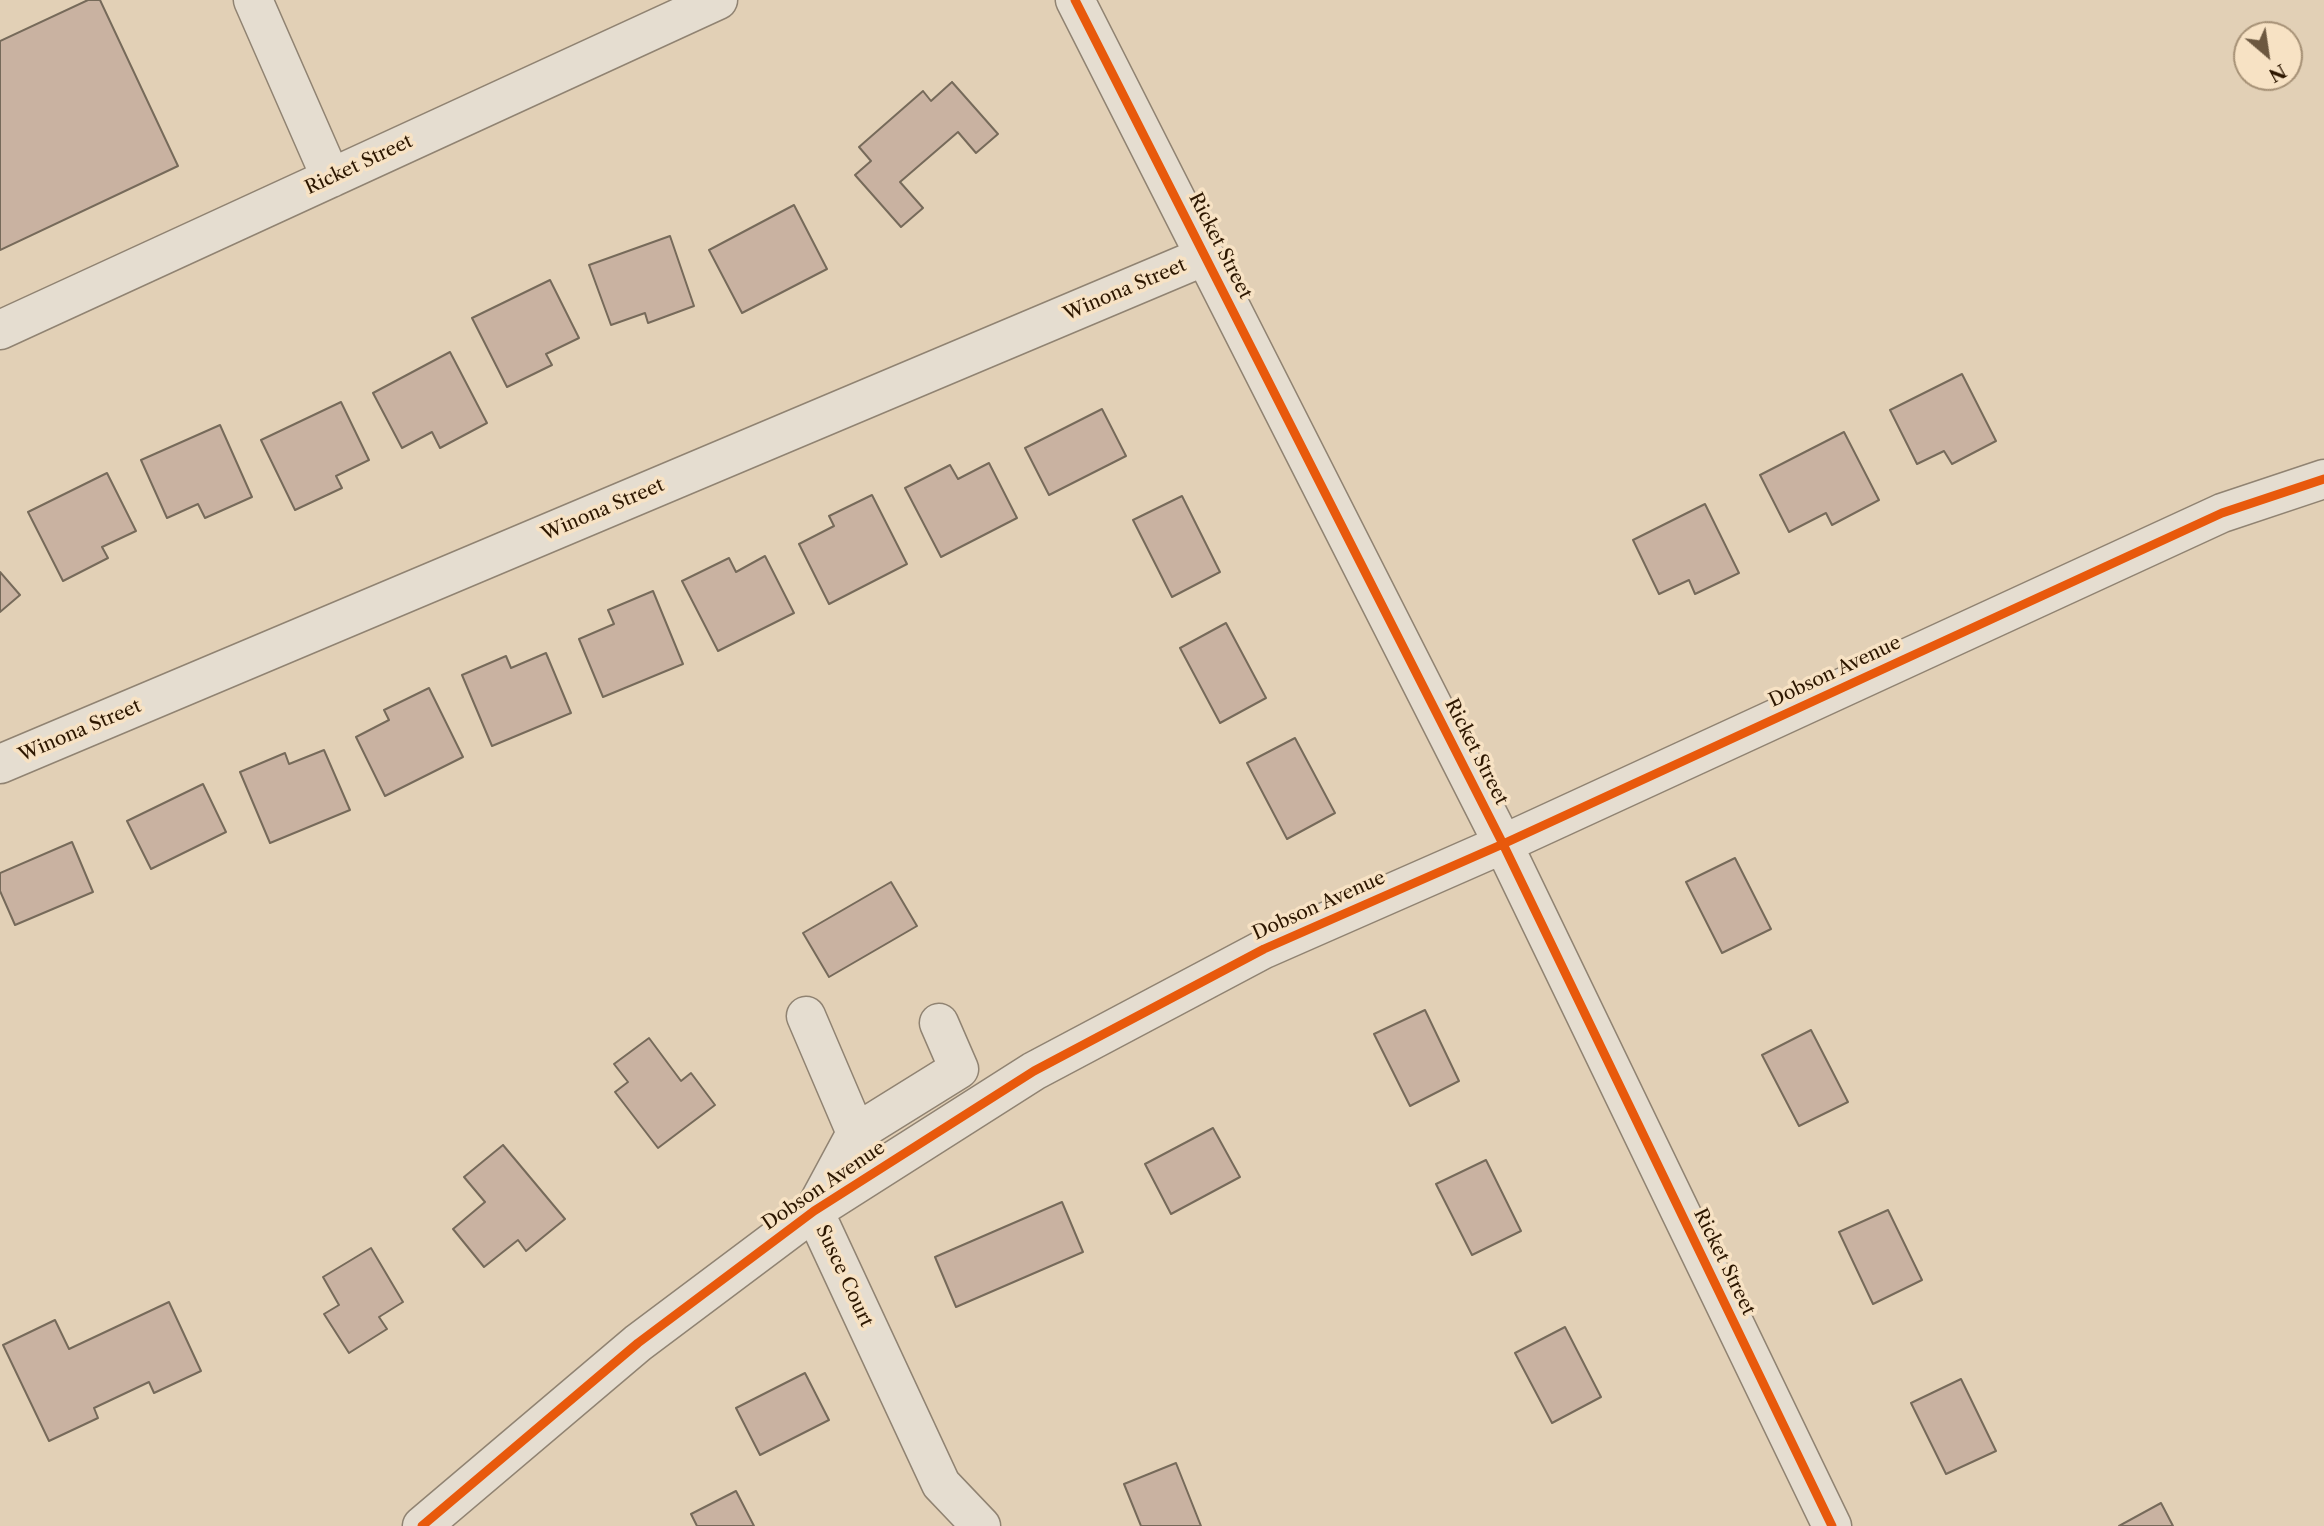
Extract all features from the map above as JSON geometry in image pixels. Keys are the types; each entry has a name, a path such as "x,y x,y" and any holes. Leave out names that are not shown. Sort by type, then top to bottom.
{"street":[{"path":"253,0 331,178"},
{"name":"Ricket Street","path":"0,330 718,0"},
{"name":"Ricket Street","path":"1075,0 1503,844 1832,1526"},
{"name":"Winona Street","path":"0,764 1205,256"},
{"name":"Dobson Avenue","path":"422,1526 638,1343 814,1211 1034,1071 1264,949 1503,844 2222,513 2324,478"},
{"path":"806,1016 856,1133 959,1069 939,1023"},
{"name":"Susce Court","path":"856,1133 814,1211 941,1484 981,1526"}],"building":[{"path":"88,0 100,0 178,166 0,250 0,41"},
{"path":"952,82 998,134 976,153 958,132 900,182 923,208 901,227 855,175 871,161 859,147 923,91 931,101"},
{"path":"794,205 827,269 742,313 709,250"},
{"path":"670,236 694,306 648,323 645,313 611,325 589,265"},
{"path":"550,280 579,338 546,354 552,365 507,387 472,318"},
{"path":"450,352 487,423 440,448 432,432 402,448 373,393"},
{"path":"1962,374 1996,441 1952,464 1944,451 1917,464 1890,410"},
{"path":"341,402 369,460 336,476 342,488 295,510 261,440"},
{"path":"1102,409 1126,456 1049,495 1025,448"},
{"path":"220,425 252,497 205,518 198,504 167,518 141,460"},
{"path":"1844,432 1879,500 1832,525 1826,513 1789,532 1760,475"},
{"path":"989,463 1017,518 941,557 905,488 950,465 958,479"},
{"path":"107,473 136,531 102,547 108,558 63,581 28,512"},
{"path":"872,495 907,564 829,604 799,544 834,526 829,516"},
{"path":"1182,496 1220,572 1172,597 1133,520"},
{"path":"1705,504 1739,573 1695,594 1689,580 1659,594 1633,540"},
{"path":"765,556 794,613 718,651 682,581 729,558 736,572"},
{"path":"0,572 20,595 0,612"},
{"path":"653,591 683,664 603,697 579,639 614,624 608,610"},
{"path":"1226,623 1266,698 1220,723 1180,648"},
{"path":"546,653 571,713 492,746 462,675 506,656 511,668"},
{"path":"429,688 463,757 385,796 356,737 389,720 384,710"},
{"path":"1295,738 1335,813 1287,839 1247,763"},
{"path":"324,750 350,810 270,843 240,772 285,753 289,764"},
{"path":"203,784 226,832 151,869 127,821"},
{"path":"72,842 93,892 15,925 0,891 0,873"},
{"path":"1735,858 1771,929 1722,953 1686,882"},
{"path":"891,882 917,926 829,977 803,933"},
{"path":"1425,1010 1459,1081 1410,1106 1374,1034"},
{"path":"1811,1030 1848,1102 1799,1126 1762,1055"},
{"path":"649,1038 681,1081 691,1073 715,1105 658,1148 615,1092 628,1082 614,1064"},
{"path":"1213,1128 1240,1177 1171,1214 1145,1164"},
{"path":"503,1145 565,1219 526,1251 518,1240 484,1267 453,1229 485,1202 464,1177"},
{"path":"1486,1160 1521,1231 1472,1255 1436,1184"},
{"path":"1062,1202 1083,1252 956,1307 935,1257"},
{"path":"1888,1210 1922,1280 1873,1304 1839,1232"},
{"path":"371,1248 403,1302 379,1317 387,1329 349,1353 324,1314 339,1305 323,1277"},
{"path":"169,1302 201,1371 154,1393 149,1382 94,1408 98,1418 49,1441 3,1345 55,1320 69,1349"},
{"path":"1565,1327 1601,1397 1552,1423 1515,1353"},
{"path":"805,1373 829,1420 760,1455 736,1408"},
{"path":"1961,1379 1996,1451 1946,1474 1911,1403"},
{"path":"1176,1463 1201,1526 1141,1526 1124,1484"},
{"path":"736,1491 754,1526 697,1526 691,1514"},
{"path":"2161,1503 2173,1526 2119,1526"}],"cycle path":[{"path":"1075,0 1503,844 1832,1526"},
{"path":"422,1526 638,1343 814,1211 1034,1071 1264,949 1503,844 2222,513 2324,479"}]}
